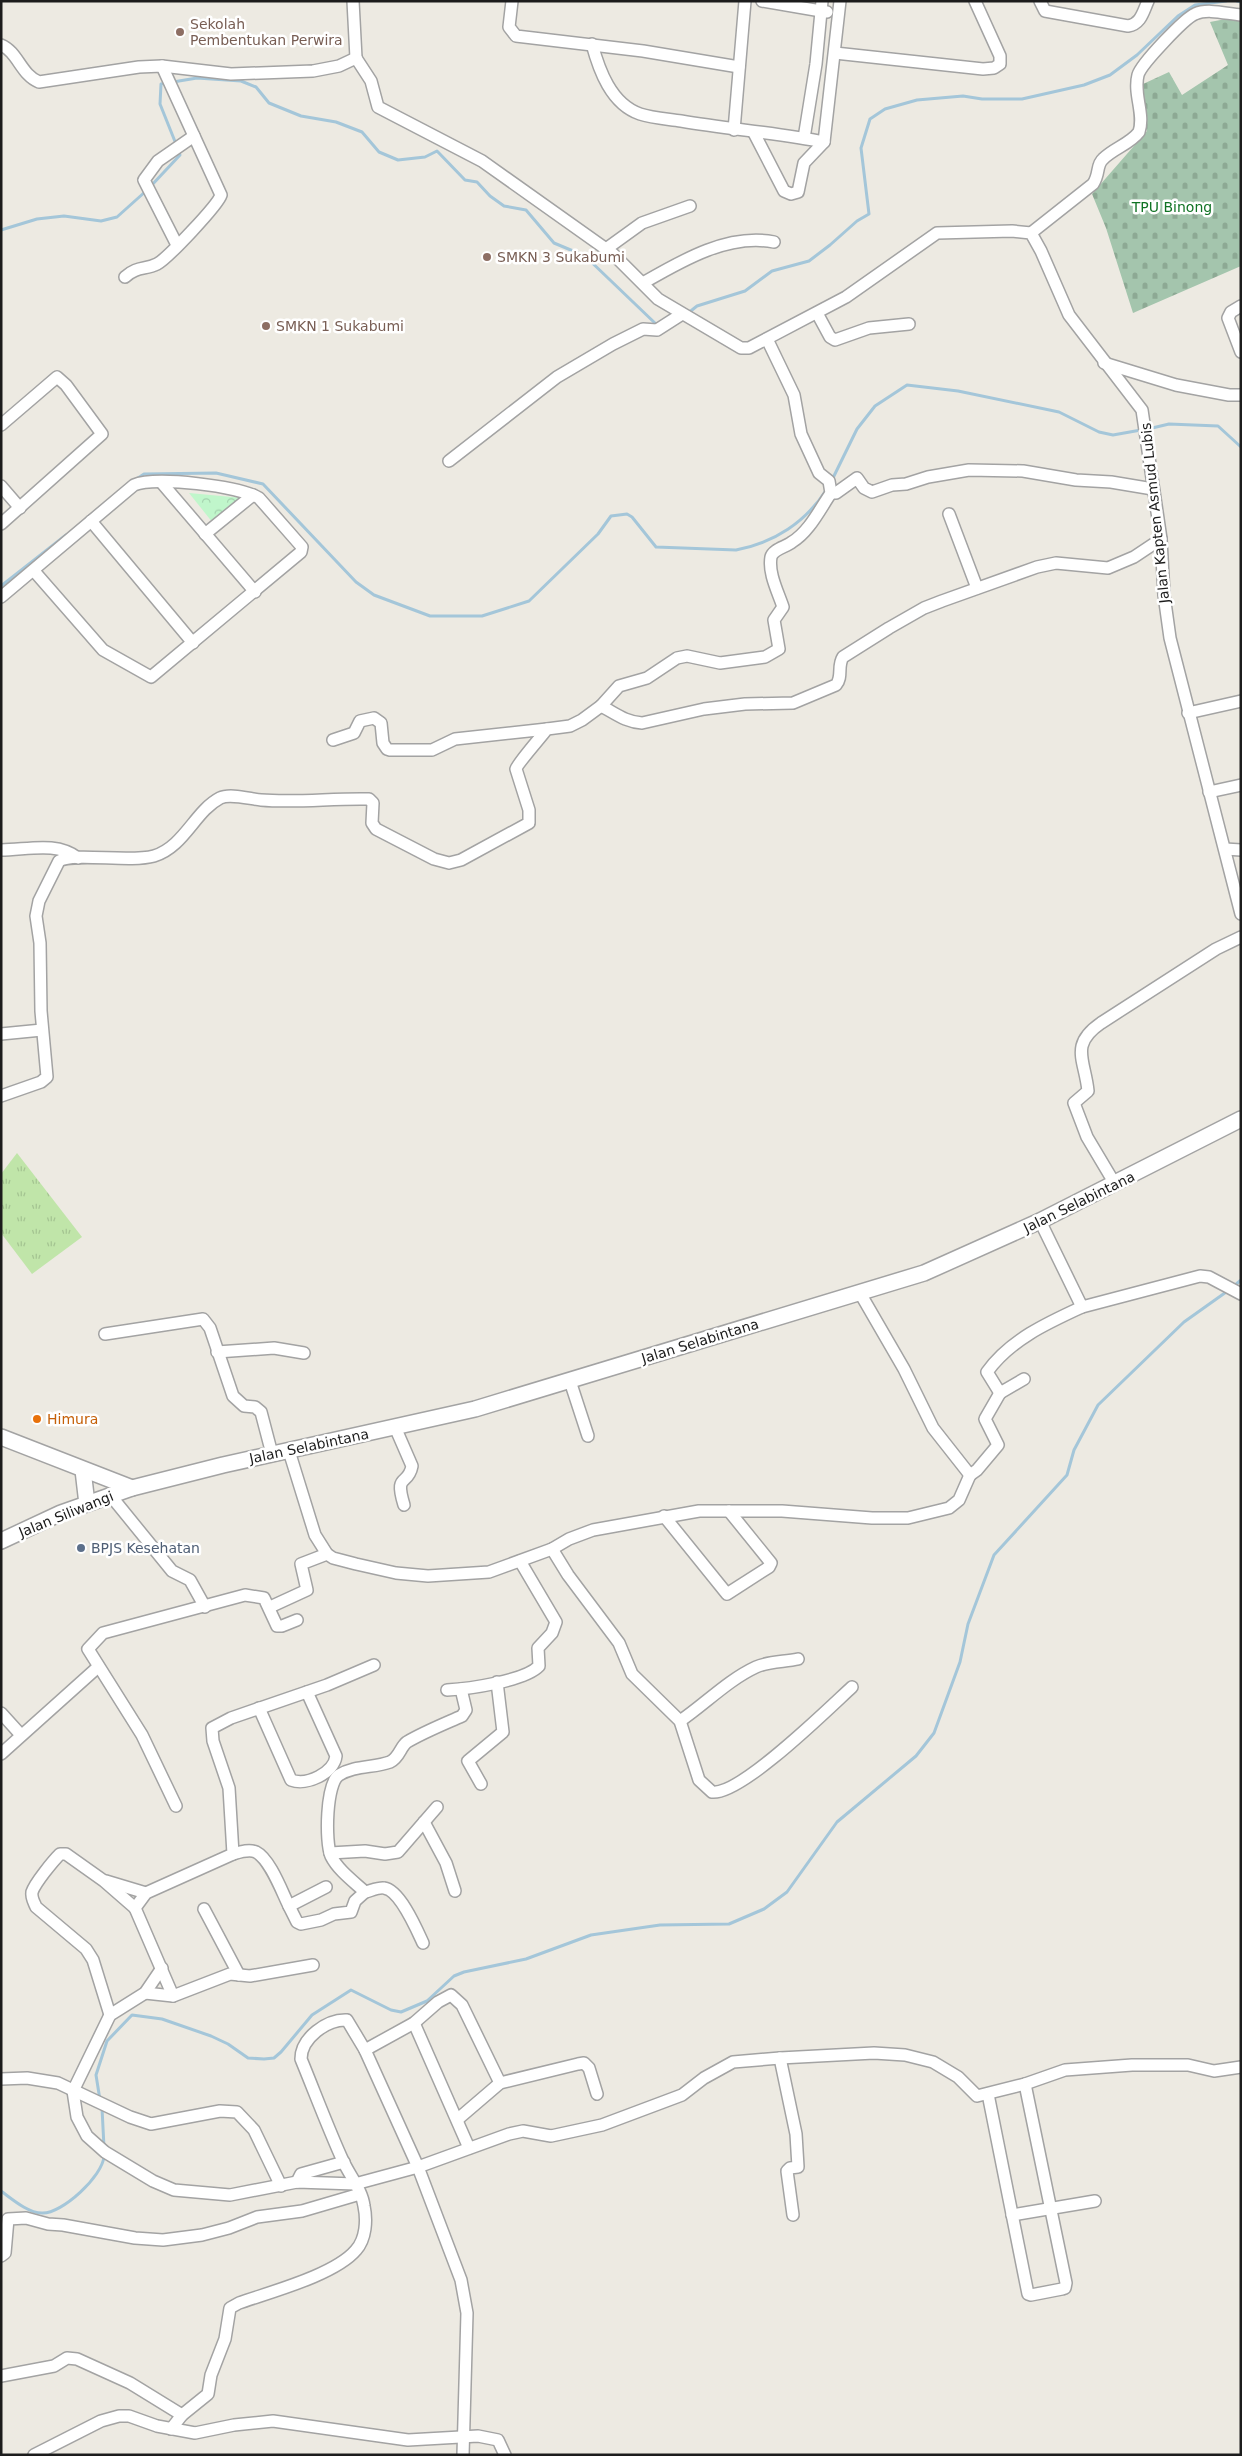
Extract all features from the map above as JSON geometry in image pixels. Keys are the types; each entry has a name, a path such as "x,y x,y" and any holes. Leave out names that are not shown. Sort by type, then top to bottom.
{"street":[{"path":"352,1 356,58 371,81 378,107 482,161 606,249 643,283 652,294 682,314 741,348 749,348 846,297 937,233 1012,231 1031,233 1093,184 1099,174 1098,166 1103,158 1139,132 1141,122 1136,92 1138,74 1156,51 1195,14 1210,12 1241,16"},
{"path":"512,1 509,27 516,36 592,44 739,67"},
{"path":"734,130 745,1"},
{"path":"762,1 821,6 838,14"},
{"path":"754,133 780,186 784,191 791,194 798,192 804,163 824,142 840,1"},
{"path":"835,52 983,69 994,68 1000,64 1000,56 975,1"},
{"path":"1044,5 1128,26 1135,25 1141,19 1148,1"},
{"path":"804,138 816,64 821,6"},
{"path":"592,44 598,68 608,87 625,104 639,114 734,130 824,142"},
{"path":"1,45 7,48 28,75 39,82 124,67 162,66 231,74 313,71 340,66 356,58"},
{"path":"125,277 137,268 160,262 221,195 162,66"},
{"path":"177,245 144,180 158,162 194,136"},
{"path":"606,249 642,223 690,206"},
{"name":"Jalan Kapten Asmud Lubis","path":"1031,233 1069,314 1104,363 1142,410 1161,539 1164,595 1170,638 1241,914"},
{"path":"643,283 684,260 742,240 752,239 774,242"},
{"path":"1241,306 1231,312 1228,318 1241,352"},
{"path":"817,313 830,337 835,340 869,328 909,324"},
{"path":"449,461 557,377 613,344 643,329 657,330 682,314"},
{"path":"332,740 354,733 360,721 374,718 381,723 383,743 390,750 432,750 455,739 575,724 600,706 619,686 648,678 677,658 687,656 720,664 758,659 777,652 779,649 774,620 783,607 771,569 771,555 774,551 794,542 806,529 830,493 828,481 819,473 801,434 794,395 766,339"},
{"path":"1104,363 1176,385 1229,395 1241,395"},
{"path":"1,425 57,377 66,385 102,432 102,435 1,524"},
{"path":"830,493 836,493 857,478 864,488 872,492 892,485 906,484 928,477 969,470 1023,471 1076,480 1111,482 1153,489"},
{"path":"1,597 134,485 146,482 228,488 253,495 259,498 302,547 301,552 255,592 153,676 148,676 103,650 34,570"},
{"path":"161,482 255,592"},
{"path":"1,486 20,508"},
{"path":"206,534 253,495"},
{"path":"949,514 977,588"},
{"path":"91,521 193,643"},
{"path":"600,706 632,723 642,723 704,709 745,704 793,703 836,685 843,657 924,608 1037,567 1056,563 1108,568 1134,557 1161,539"},
{"path":"1188,713 1241,701"},
{"path":"1,1096 40,1082 46,1077 42,1030 38,908 59,861 78,858 120,860 156,855 168,849 214,802 224,796 271,801 368,799 373,803 372,823 376,829 434,859 455,862 529,823 529,810 516,766 531,752 547,729"},
{"path":"1209,792 1241,785"},
{"path":"1,850 42,847 63,849 78,858"},
{"path":"1225,849 1241,850"},
{"path":"1115,1184 1087,1137 1074,1103 1088,1090 1082,1062 1081,1043 1085,1036 1101,1023 1216,949 1241,937"},
{"path":"1,1034 42,1030"},
{"name":"Jalan Selabintana","path":"132,1488 289,1450 475,1409 924,1274 1040,1221 1241,1119"},
{"path":"1040,1221 1082,1307"},
{"path":"1000,1394 987,1373 988,1371 1038,1327 1082,1307 1200,1276 1209,1277 1241,1294"},
{"path":"860,1293 904,1369 932,1428 970,1475"},
{"path":"105,1334 203,1319 210,1328 233,1396 244,1406 255,1407 261,1412 272,1454"},
{"path":"217,1352 274,1348 304,1353"},
{"path":"289,1450 314,1535 333,1558 380,1569 428,1576 489,1572 552,1549 569,1539 593,1530 699,1511 782,1511 872,1518 908,1518 949,1508 959,1500 970,1475 977,1470 998,1444 985,1419 1000,1394 1024,1379"},
{"path":"570,1381 588,1436"},
{"path":"395,1427 412,1466 408,1474 400,1482 399,1489 404,1505"},
{"path":"1,1437 132,1488"},
{"path":"83,1470 87,1504"},
{"name":"Jalan Siliwangi","path":"1,1541 61,1512 132,1488"},
{"path":"111,1496 165,1563 176,1574 183,1575 190,1580 205,1607"},
{"path":"664,1516 727,1594 769,1567 772,1563 729,1512"},
{"path":"552,1549 568,1575 620,1643 632,1674 680,1721 700,1780 712,1792 721,1792 733,1787 754,1772 852,1687"},
{"path":"270,1607 307,1590 301,1564 328,1554"},
{"path":"447,1690 497,1682 535,1670 539,1666 538,1648 556,1627 554,1615 520,1561"},
{"path":"176,1806 142,1735 88,1649 103,1633 252,1594 264,1598 270,1607 276,1624 280,1627 297,1620"},
{"path":"680,1721 705,1704 723,1688 758,1666 798,1659"},
{"path":"233,1854 229,1788 211,1732 215,1725 307,1692 374,1665"},
{"path":"1,1754 98,1667"},
{"path":"481,1784 468,1761 503,1732 497,1682"},
{"path":"364,1892 335,1862 330,1853 328,1830 330,1793 336,1778 354,1768 390,1762 399,1755 406,1743 462,1716 466,1710 461,1689"},
{"path":"260,1708 287,1774 297,1782 314,1778 332,1767 336,1756 307,1692"},
{"path":"1,1713 21,1735"},
{"path":"330,1853 398,1852 437,1807"},
{"path":"424,1822 446,1864 455,1891"},
{"path":"135,1908 146,1893 233,1854 248,1851 256,1852 265,1860 297,1922 300,1924 321,1920 334,1914 348,1914 355,1901 364,1892 383,1888 388,1889 408,1910 423,1943"},
{"path":"110,2015 93,1960 86,1949 36,1907 32,1899 32,1892 60,1854 71,1857 104,1881 135,1908 173,1996"},
{"path":"104,1881 146,1893"},
{"path":"289,1906 326,1888"},
{"path":"204,1909 239,1974"},
{"path":"145,1993 173,1996 219,1976 239,1974 250,1976 313,1965"},
{"path":"162,1968 145,1993 110,2015 73,2091 77,2117 87,2136 102,2150 153,2181 174,2190 230,2196 297,2182 358,2189"},
{"path":"365,2050 414,2023 447,1996 455,1996 462,2005 500,2083"},
{"path":"171,2429 182,2414 208,2394 211,2375 225,2339 230,2308 239,2303 309,2279 355,2252 362,2241 364,2207 358,2189 344,2162 301,2059 301,2051 311,2036 321,2028 347,2020 351,2023 365,2050 418,2168 461,2280 468,2313 463,2437 464,2455"},
{"path":"414,2023 458,2119 469,2148"},
{"path":"1,2256 5,2254 8,2219 26,2218 48,2224 135,2238 163,2240 202,2235 229,2228 257,2217 302,2210 469,2148 523,2131 551,2136 602,2125 682,2096 704,2078 733,2062 874,2053 905,2055 933,2062 958,2076 977,2096 1025,2084 1065,2070 1188,2065 1214,2071 1241,2067"},
{"path":"780,2058 797,2147 798,2168 790,2168 787,2171 793,2215"},
{"path":"458,2119 500,2083 584,2063 589,2068 597,2094"},
{"path":"1,2079 44,2080 58,2083 140,2122 151,2124 220,2111 236,2112 254,2130 281,2186"},
{"path":"988,2094 1027,2291 1029,2295 1035,2295 1062,2289 1066,2286 1025,2084"},
{"path":"297,2182 302,2174 344,2162"},
{"path":"1012,2215 1095,2201"},
{"path":"1,2376 54,2366 67,2358 78,2359 130,2383 182,2414"},
{"path":"34,2455 95,2424 119,2416 137,2418 157,2426 195,2433 234,2425 273,2422 408,2440 490,2437 498,2440 505,2455"}],"green space":[{"name":"TPU Binong","path":"1241,16 1241,266 1133,313 1106,228 1092,194 1147,131 1130,90 1169,72 1182,95 1228,65 1210,22"},
{"path":"189,493 243,498 213,523"},
{"path":"17,1153 82,1237 32,1274 1,1233 1,1174"}],"waterway":[{"path":"687,314 697,306 745,291 772,271 809,261 857,221 869,214 861,148 870,119 885,109 917,100 963,96 982,99 1022,99 1084,85 1110,75 1137,55 1178,16 1195,5 1226,1"},
{"path":"1237,1 1241,2"},
{"path":"173,82 197,78 241,81 256,87 269,103 301,116 336,122 362,132 379,152 398,160 425,157 437,151 465,180 477,182 490,196 504,206 526,210 554,243 585,256 657,325"},
{"path":"166,83 161,84 160,104 176,144"},
{"path":"150,187 180,155 178,150"},
{"path":"1,230 37,219 64,216 101,221 117,217 146,191"},
{"path":"831,482 857,429 875,406 907,385 958,391 1059,412 1099,432 1113,435 1141,430"},
{"path":"1148,429 1169,424 1218,426 1241,447"},
{"path":"135,480 144,474 216,473 263,484 356,582 374,595 430,616 482,616 529,601 598,534 611,516 627,514 632,517 656,547 736,550 763,542 788,529 819,501 827,489"},
{"path":"1,586 66,535"},
{"path":"1234,1286 1241,1280"},
{"path":"100,2100 96,2075 107,2041 132,2015 162,2019 211,2036 228,2044 248,2058 274,2058 312,2015 351,1990 391,2010 401,2012 427,2001 454,1976 464,1972 526,1959 591,1935 660,1925 729,1924 764,1909 787,1892 837,1822 916,1756 934,1733 960,1662 968,1624 994,1555 1067,1475 1074,1450 1098,1405 1184,1322 1229,1290"},
{"path":"102,2108 104,2147"},
{"path":"1,2191 31,2211 50,2212 70,2201 89,2183 97,2173 104,2156"}],"place":[{"name":"Sekolah Pembentukan Perwira","path":"180,32"},
{"name":"SMKN 3 Sukabumi","path":"487,257"},
{"name":"SMKN 1 Sukabumi","path":"266,326"},
{"name":"Himura","path":"37,1419"},
{"name":"BPJS Kesehatan","path":"81,1548"}]}
